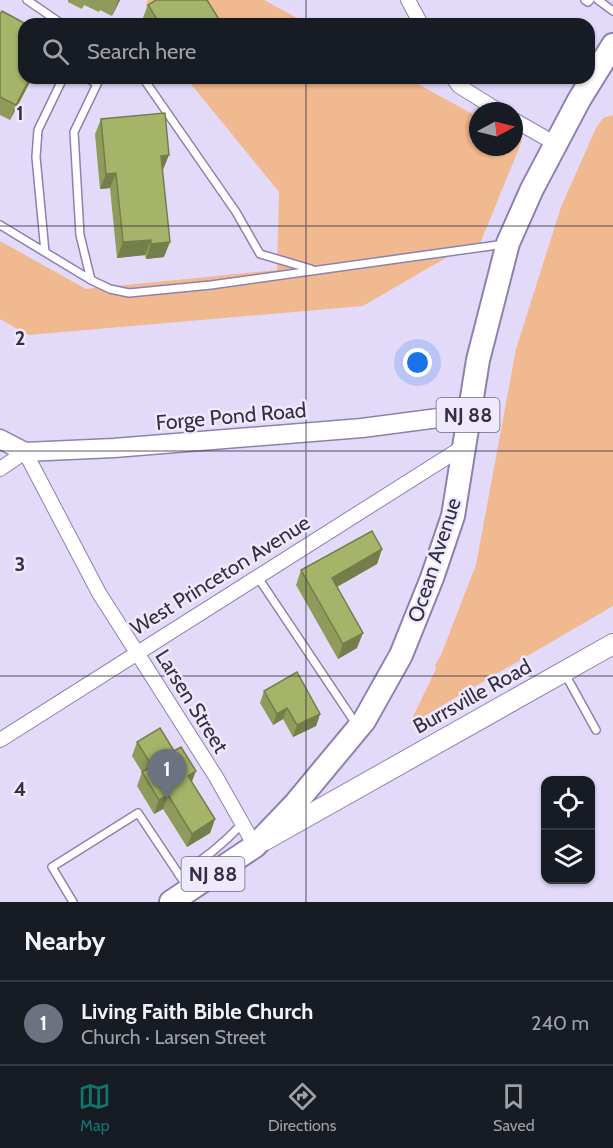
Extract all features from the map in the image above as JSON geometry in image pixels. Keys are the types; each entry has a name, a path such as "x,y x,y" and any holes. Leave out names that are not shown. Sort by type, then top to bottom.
{"main road":[{"name":"Ocean Avenue","path":"595,74 613,45"},
{"name":"Ocean Avenue","path":"180,889 255,846 359,728 401,655 432,578 453,516 478,360 508,243 532,189 589,84"},
{"name":"Burrsville Road","path":"255,846 613,644"},
{"path":"316,779 340,790 354,790"}],"street":[{"path":"408,0 418,18"},
{"path":"458,84 485,102"},
{"path":"523,125 556,144"},
{"name":"Forge Pond Road","path":"25,452 114,448 351,429 469,414"},
{"path":"0,439 25,452 0,469"},
{"name":"West Princeton Avenue","path":"0,740 464,447"},
{"name":"Larsen Street","path":"25,452 99,593 216,777 255,846"}],"lane":[{"path":"27,0 53,18"},
{"path":"598,0 613,11"},
{"path":"45,252 36,157 38,130 60,84"},
{"path":"91,280 80,235 74,132 98,84"},
{"path":"147,84 236,212 260,254 313,269"},
{"path":"0,225 91,280 110,289 129,293 211,285 508,243"},
{"path":"257,576 359,728"},
{"path":"564,672 596,730"},
{"path":"73,902 52,867 138,813 180,889 202,861 225,842 242,823"}],"shaded area":[{"path":"147,0 264,0 297,18 145,18"},
{"path":"191,84 418,84 469,112 469,156 516,156 477,251 456,252 363,306 28,335 0,319 0,241 86,289 277,270 279,192"},
{"path":"613,115 613,606 409,725 436,669 435,665 476,565 516,349 561,207 596,128 603,118"}],"building":[{"path":"156,0 207,0 218,18 156,18 148,5"},
{"path":"2,11 18,20 18,84 27,84 16,105 0,97 0,14"},
{"path":"165,113 169,155 161,156 170,242 151,244 151,240 123,242 116,173 106,174 101,119"},
{"path":"372,531 382,549 332,578 363,633 343,644 301,570"},
{"path":"297,672 320,714 297,725 287,708 277,714 264,691"},
{"path":"160,728 174,751 181,747 196,771 188,776 215,819 192,834 168,795 159,800 142,772 152,766 137,742"}],"place":[{"name":"Living Faith Bible Church","path":"167,799"}]}
